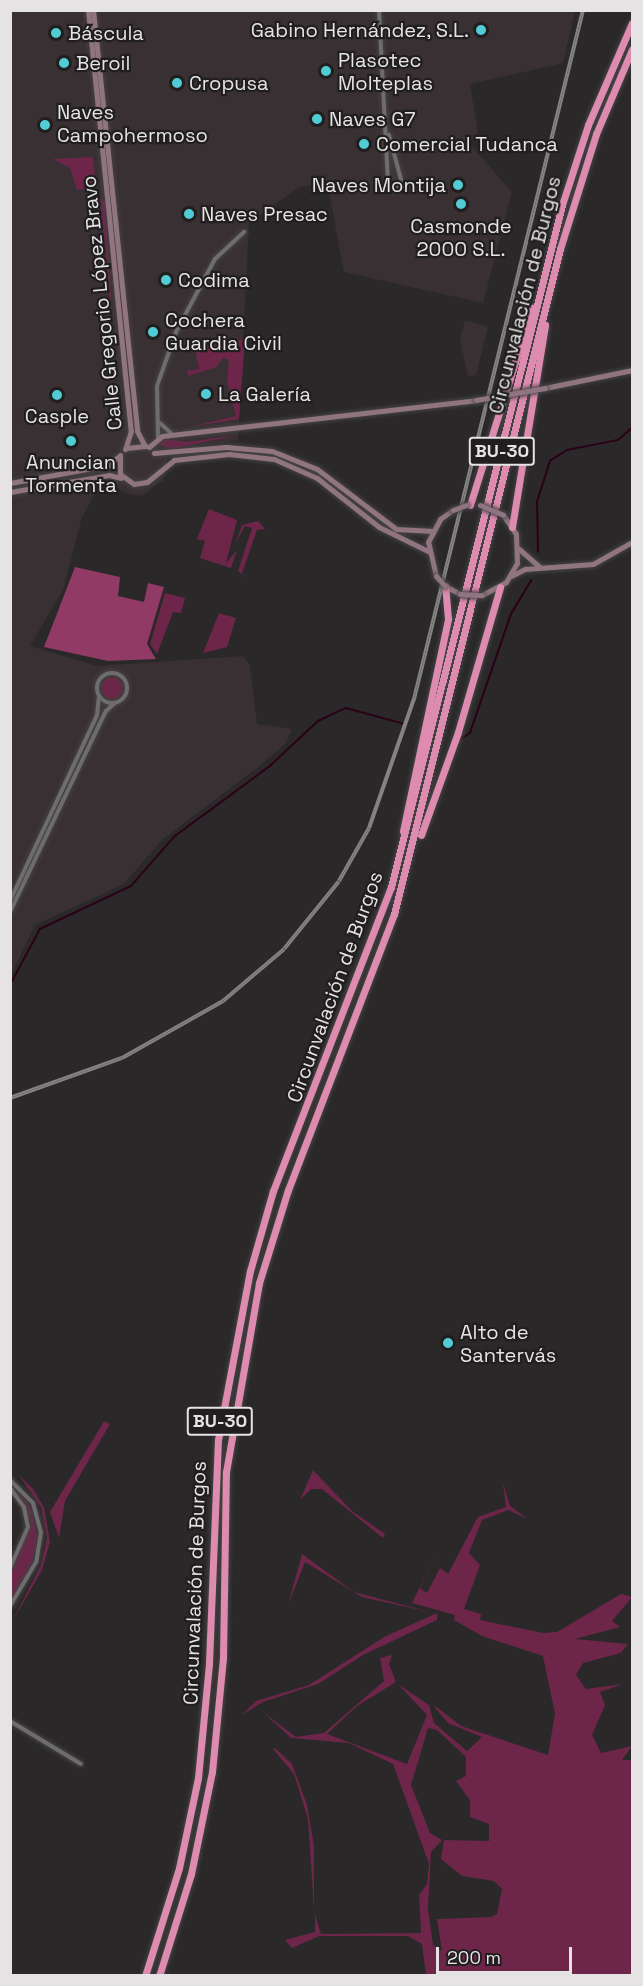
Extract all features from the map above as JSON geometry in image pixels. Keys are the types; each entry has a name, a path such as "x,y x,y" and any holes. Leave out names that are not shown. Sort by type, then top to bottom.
{"highway":[{"name":"Circunvalación de Burgos","path":"143,1976 184,1845 206,1709 217,1450 235,1339 273,1191 391,886 547,264 588,125 633,23"},
{"name":"Circunvalación de Burgos","path":"159,1976 208,1795 221,1680 226,1472 259,1283 298,1163 394,914 555,271 590,151 633,49"},
{"path":"468,505 547,264"},
{"path":"512,527 555,271"},
{"path":"391,886 448,619 445,586"},
{"path":"394,914 458,732 500,587"},
{"path":"164,1976 192,1878 208,1795"}],"main road":[{"name":"Calle Gregorio López Bravo","path":"88,10 132,431 125,449"},
{"name":"Calle Gregorio López Bravo","path":"93,10 138,431 147,446"},
{"path":"10,483 108,465 125,449 147,446 158,437 476,400 633,370"},
{"path":"147,446 154,453 157,470"},
{"path":"154,453 226,447 272,452 317,469 396,529 433,531"},
{"path":"120,455 118,470 128,482"},
{"path":"10,492 109,474 128,482 147,482 157,470 169,462 209,455 274,459 317,478 379,527 428,551"},
{"path":"519,549 511,576 500,587 482,595 460,594 445,586 436,576 428,551 433,531 453,510 468,505 480,505 503,515 512,527 519,549 544,569"},
{"path":"511,576 544,569 593,564 633,542"}],"street":[{"path":"379,10 391,170 388,183 395,190 402,183 389,135"},
{"path":"391,170 398,170"},
{"path":"158,437 160,423 157,386 176,332 215,259 244,232"},
{"path":"160,423 176,436"},
{"path":"10,901 97,715 102,676 118,674 127,690 106,711 10,912"},
{"path":"99,696 115,703"},
{"path":"10,1606 36,1562 41,1532 33,1503 11,1480"},
{"path":"10,1488 24,1507 28,1527 10,1568"},
{"path":"10,1720 81,1764"}],"shaded area":[{"path":"11,11 575,11 563,63 470,84 478,133 469,143 512,192 483,303 344,272 327,182 299,187 249,223 238,440 169,452 163,480 144,495 130,495 107,483 98,488 82,517 63,590 30,646 97,666 243,656 250,666 257,724 292,729 285,744 262,764 162,840 124,884 35,925 11,975"},
{"path":"93,157 96,188 77,190 70,168 53,159"},
{"path":"100,198 105,201 112,312 111,312"},
{"path":"465,320 488,327 476,375 468,376 460,340"},
{"path":"245,339 239,419 190,427 236,416 227,382 229,361 224,357 216,367 188,376 187,371 199,369 195,349"},
{"path":"238,435 171,449 157,444 165,439 187,442"},
{"path":"209,509 237,520 226,563 237,550 231,568 200,558 205,541 197,539"},
{"path":"258,521 265,529 257,530 242,573 248,578 238,571 252,528 245,526 235,544 242,525"},
{"path":"75,567 120,577 118,596 144,602 148,583 164,587 147,644 156,659 108,661 44,647"},
{"path":"165,593 185,598 181,613 173,612 157,654 150,644"},
{"path":"219,613 236,618 227,647 203,653"},
{"path":"112,677 120,680 123,688 120,696 112,699 104,696 101,688 104,680"},
{"path":"104,1421 110,1424 65,1501 59,1538 50,1512"},
{"path":"313,1470 352,1511 385,1534 383,1538 322,1489 311,1489 300,1500"},
{"path":"18,1474 33,1489 44,1507 50,1542 42,1570 11,1624 41,1565 47,1538 41,1507"},
{"path":"11,1483 31,1507 38,1538 32,1563 11,1601 11,1573 30,1525 26,1506"},
{"path":"503,1483 510,1506 528,1519 508,1510 482,1520 469,1553 480,1565 464,1609 481,1614 480,1620 543,1633 557,1632 621,1594 632,1597 612,1621 620,1627 575,1639 628,1644 621,1653 583,1663 576,1675 586,1689 623,1684 600,1692 605,1705 592,1735 601,1753 632,1746 622,1760 632,1760 632,1975 426,1975 422,1944 408,1936 319,1936 292,1948 285,1940 315,1932 315,1914 321,1934 421,1933 419,1895 427,1884 429,1864 393,1764 349,1743 291,1738 263,1712 296,1737 324,1733 384,1681 380,1658 392,1655 389,1664 396,1682 357,1706 327,1734 407,1764 427,1715 398,1684 429,1705 434,1723 467,1751 482,1737 448,1723 434,1705 461,1726 548,1755 555,1714 543,1656 482,1636 454,1620 455,1615 412,1603 437,1552 420,1588 427,1593 440,1568 448,1574 478,1517 506,1507","holes":["428,1728 437,1730 466,1757 466,1776 456,1781 470,1800 470,1817 489,1824 489,1841 444,1840 441,1859 462,1876 494,1881 502,1889 497,1914 491,1917 437,1919 442,1951 433,1945 428,1908 431,1852 442,1840 430,1833 411,1785"]},
{"path":"302,1554 354,1592 434,1613 362,1597 305,1562 288,1605"},
{"path":"437,1613 437,1620 363,1655 318,1684 263,1702 242,1715 256,1701 309,1685 384,1637"},
{"path":"275,1748 292,1764 307,1805 314,1846 314,1910 308,1819 294,1774 273,1749"}],"waterway":[{"path":"538,552 537,502 550,461 567,450 618,440 632,428"},
{"path":"461,739 470,733 511,614 531,581"},
{"path":"10,985 40,929 131,886 175,836 270,766 318,721 346,708 405,724"}],"railway":[{"path":"10,1098 122,1058 223,1001 284,949 339,881 369,828 414,699 583,10"}],"place":[{"name":"Gabino Hernández, S.L.","path":"481,30"},
{"name":"Báscula","path":"56,33"},
{"name":"Beroil","path":"64,63"},
{"name":"Plasotec Molteplas","path":"326,71"},
{"name":"Cropusa","path":"177,83"},
{"name":"Naves G7","path":"317,119"},
{"name":"Naves Campohermoso","path":"45,125"},
{"name":"Comercial Tudanca","path":"364,144"},
{"name":"Naves Montija","path":"458,185"},
{"name":"Casmonde 2000 S.L.","path":"461,204"},
{"name":"Naves Presac","path":"189,214"},
{"name":"Codima","path":"166,280"},
{"name":"Cochera Guardia Civil","path":"153,332"},
{"name":"La Galería","path":"206,394"},
{"name":"Casple","path":"57,395"},
{"name":"Anuncian Tormenta","path":"71,441"},
{"name":"Alto de Santervás","path":"448,1343"}]}
